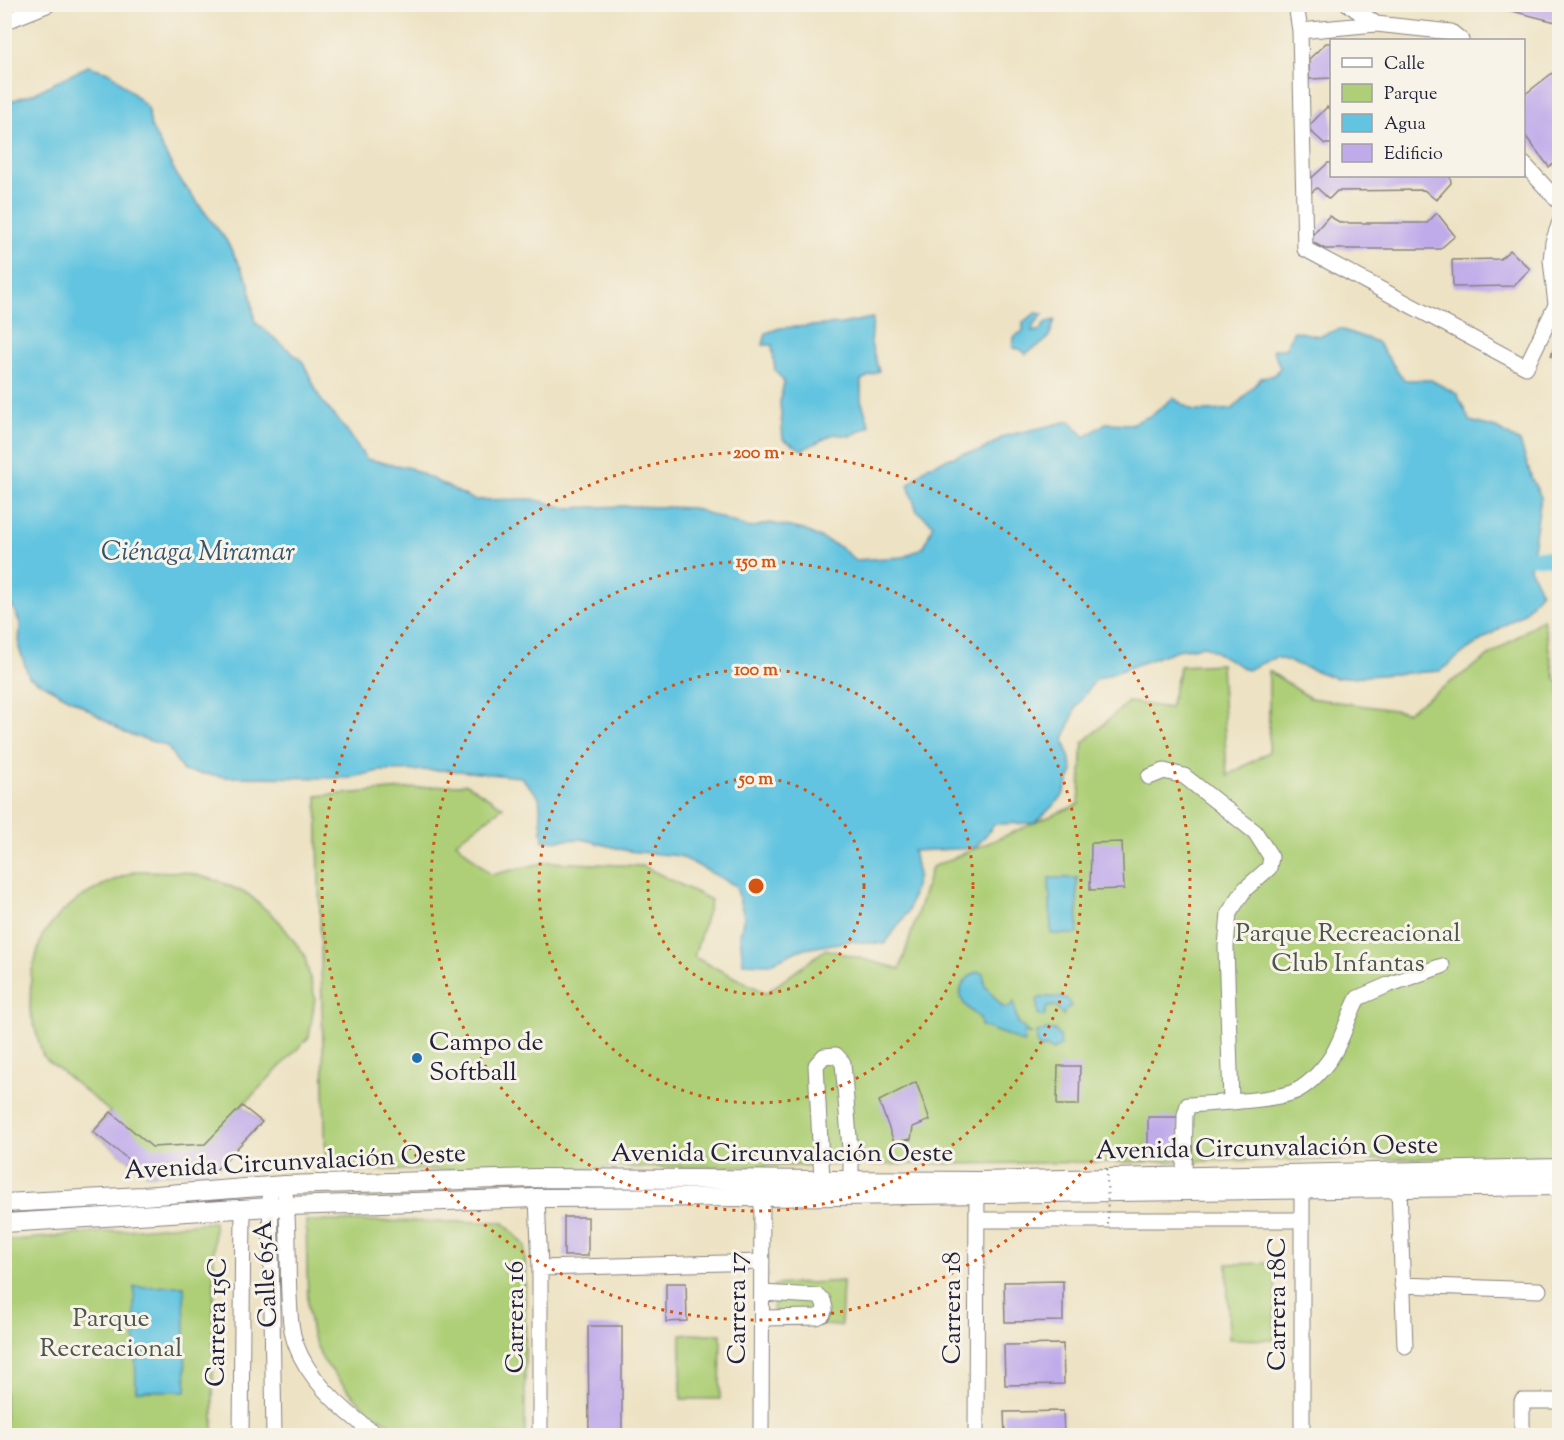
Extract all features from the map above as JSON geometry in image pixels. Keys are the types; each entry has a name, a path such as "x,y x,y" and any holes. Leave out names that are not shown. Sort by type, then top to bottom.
{"main road":[{"name":"Avenida Circunvalación Oeste","path":"4,1223 278,1206 762,1189 1302,1182 1560,1168"},
{"name":"Avenida Circunvalación Oeste","path":"4,1203 277,1186 536,1178 762,1189 822,1181 977,1188 1184,1176 1399,1189 1560,1186"}],"street":[{"path":"4,22 49,4"},
{"path":"1296,4 1300,31 1305,249 1526,368 1557,305 1551,260 1553,242 1560,222"},
{"path":"1348,4 1376,24"},
{"path":"1300,31 1376,24 1451,32 1460,39"},
{"path":"1525,165 1560,203"},
{"path":"1149,777 1164,771 1184,776 1255,832 1271,857 1269,868 1245,889 1229,913 1226,947 1231,1101"},
{"path":"1184,1176 1185,1115 1188,1105 1284,1096 1299,1090 1332,1056 1345,1032 1358,998 1388,984 1442,966"},
{"path":"822,1181 816,1065 824,1056 836,1055 843,1063 851,1181"},
{"name":"Carrera 18C","path":"1302,1182 1302,1436"},
{"name":"Carrera 15C","path":"274,1436 277,1186"},
{"name":"Carrera 18","path":"976,1436 977,1188"},
{"name":"Carrera 17","path":"761,1436 762,1189"},
{"path":"1399,1189 1406,1346"},
{"name":"Carrera 16","path":"537,1198 540,1268 540,1436"},
{"name":"Calle 65A","path":"278,1206 290,1321 296,1346 317,1382 356,1420 378,1436"},
{"name":"Carrera 15C","path":"241,1436 243,1209"},
{"path":"977,1220 1302,1220"},
{"path":"540,1268 762,1262"},
{"path":"1402,1285 1539,1290"},
{"path":"762,1293 817,1296 823,1300 825,1308 823,1314 817,1317 762,1318"},
{"path":"1522,1436 1522,1401 1560,1401"}],"path":[{"path":"1107,1168 1108,1225"}],"green space":[{"name":"Parque Recreacional Club Infantas","path":"1543,619 1555,679 1560,683 1559,1157 326,1171 317,796 467,784 503,807 456,842 491,875 547,862 643,866 711,900 694,957 766,993 826,949 900,969 932,867 1079,804 1083,743 1128,702 1170,708 1180,666 1221,664 1227,776 1269,752 1269,671 1310,698 1407,712"},
{"path":"135,871 184,872 219,881 249,895 279,921 304,954 315,998 309,1037 242,1106 262,1122 215,1171 147,1174 93,1132 110,1112 43,1056 30,1011 31,974 42,936 60,914 78,899"},
{"path":"306,1221 503,1222 525,1245 525,1435 410,1435 369,1412 323,1360 312,1335 308,1307"},
{"name":"Parque Recreacional","path":"214,1222 213,1435 5,1436 5,1241"},
{"path":"1276,1263 1274,1340 1229,1339 1227,1264"},
{"path":"843,1281 841,1326 773,1323 774,1285"},
{"path":"681,1334 721,1334 720,1399 681,1399"}],"water":[{"name":"Ciénaga Miramar","path":"88,66 111,73 148,108 151,127 178,177 226,240 249,283 255,322 303,362 321,400 348,432 366,459 410,468 474,500 533,499 566,508 627,506 692,508 750,528 770,523 804,530 840,547 855,560 904,557 924,547 933,524 917,511 908,485 928,466 965,453 981,451 1005,436 1070,421 1085,437 1106,423 1131,424 1152,415 1173,398 1193,411 1233,409 1261,378 1275,375 1280,368 1273,349 1285,349 1294,331 1319,336 1340,329 1377,342 1404,380 1431,380 1457,394 1470,421 1496,428 1520,442 1532,479 1541,497 1530,568 1541,591 1525,612 1468,649 1440,671 1335,678 1276,657 1247,670 1205,646 1177,650 1095,680 1076,707 1064,739 1073,771 1062,797 1035,823 995,824 975,848 913,851 918,875 908,912 885,944 850,941 799,950 769,964 743,963 740,934 744,917 736,886 680,856 628,851 582,839 543,841 539,797 521,777 447,770 379,771 349,778 227,777 183,771 167,746 125,733 78,703 29,677 19,648 20,623 6,593 5,103 35,93"},
{"path":"1036,313 1043,314 1033,326 1032,332 1041,330 1045,323 1055,320 1045,341 1026,354 1020,349 1013,348 1014,337 1023,331 1023,322"},
{"path":"873,318 871,344 879,371 861,380 861,400 870,426 850,436 834,434 802,450 783,439 780,402 784,382 775,370 772,345 763,345 766,333 780,328 841,324"},
{"path":"1049,878 1077,878 1078,934 1051,934"},
{"path":"977,972 983,973 985,986 1003,1007 1009,1008 1014,1002 1018,1021 1032,1035 1023,1033 1025,1041 1023,1043 981,1026 980,1018 963,1002 960,992 962,987 968,978"},
{"path":"1039,998 1066,998 1071,1006 1066,1009 1063,1016 1057,1006 1047,1007 1044,1017 1038,1014 1037,1001"},
{"path":"1055,1030 1060,1037 1061,1046 1052,1050 1047,1047 1040,1049 1037,1044 1037,1032"},
{"path":"184,1286 186,1391 136,1391 134,1287"}],"building":[{"path":"1560,4 1560,23 1488,5"},
{"path":"1326,43 1330,43 1330,78 1309,79 1309,59"},
{"path":"1560,67 1560,159 1549,167 1525,135 1525,94"},
{"path":"1327,107 1330,109 1330,144 1325,144 1307,128"},
{"path":"1328,163 1330,163 1330,177 1450,177 1451,183 1436,200 1424,190 1337,191 1329,199 1317,188 1312,192 1305,184"},
{"path":"1437,213 1455,236 1440,249 1325,249 1312,242 1313,234 1329,216 1341,223 1427,223"},
{"path":"1510,250 1530,269 1513,286 1453,287 1452,260 1500,259"},
{"path":"1560,332 1560,359 1551,356"},
{"path":"1122,842 1124,889 1090,890 1091,843"},
{"path":"1058,1066 1080,1066 1079,1105 1057,1105"},
{"path":"916,1082 930,1120 913,1127 911,1139 894,1142 879,1101"},
{"path":"242,1106 262,1122 215,1171 147,1174 93,1132 111,1112 152,1147 205,1144"},
{"path":"1148,1117 1179,1117 1178,1158 1148,1158"},
{"path":"564,1217 588,1217 588,1256 564,1256"},
{"path":"1063,1281 1063,1321 1005,1322 1004,1282"},
{"path":"666,1283 686,1283 687,1321 666,1322"},
{"path":"588,1326 622,1326 622,1436 589,1436"},
{"path":"1063,1344 1064,1384 1005,1385 1004,1345"},
{"path":"1063,1411 1064,1436 1005,1436 1004,1412"}],"waterway":[{"path":"1531,557 1560,559"}],"place":[{"name":"Campo de Softball","path":"417,1058"}]}
